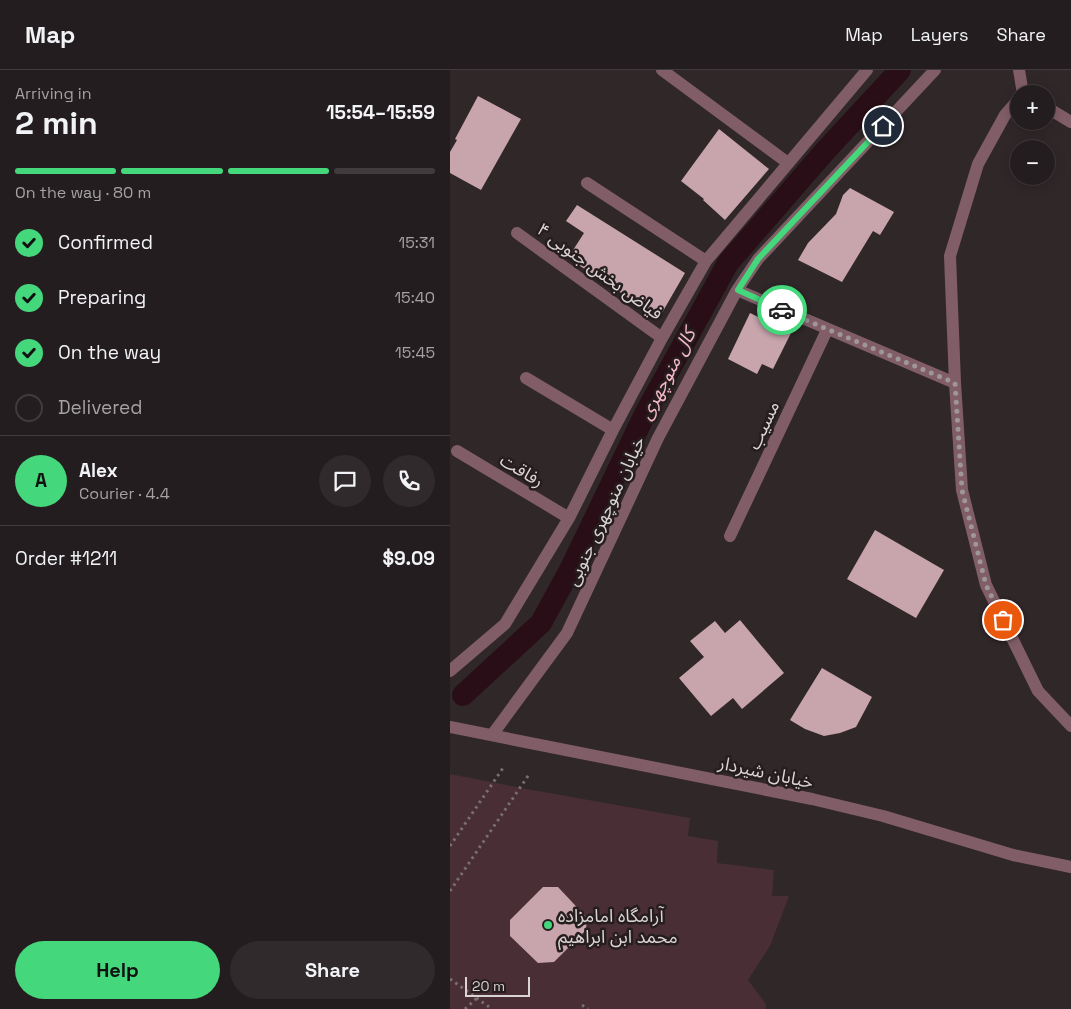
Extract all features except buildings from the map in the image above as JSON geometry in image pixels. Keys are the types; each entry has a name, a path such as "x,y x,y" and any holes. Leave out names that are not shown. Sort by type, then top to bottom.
{"street":[{"path":"662,70 788,163"},
{"name":"خیابان منوچهری جنوبی","path":"450,671 504,624 570,518 612,430 706,262 867,70"},
{"name":"خیابان منوچهری جنوبی","path":"492,734 567,633 658,438 738,290 758,259 935,70"},
{"path":"1019,70 1022,85"},
{"path":"1010,109 978,164 950,256 955,383 962,490 986,585 1038,691 1071,726"},
{"path":"1055,112 1071,122"},
{"path":"587,184 706,262"},
{"name":"فیاض بخش جنوبی ۴","path":"517,233 662,338"},
{"path":"738,290 827,330 955,383"},
{"name":"مسیب","path":"730,536 827,330"},
{"path":"526,378 612,430"},
{"name":"رفاقت","path":"457,451 570,518"},
{"name":"خیابان شیردار","path":"450,727 812,799 883,816 1013,856 1071,867"}],"path":[{"path":"450,846 503,768"},
{"path":"450,891 530,773"},
{"path":"450,979 492,1009"},
{"path":"465,1009 477,998"},
{"path":"582,1005 588,1009"}],"shaded area":[{"path":"450,774 690,818 688,836 718,841 717,863 774,870 772,896 789,896 770,946 748,980 766,1004 765,1009 450,1009"}],"waterway":[{"name":"کال منوچهری","path":"463,695 541,623 571,568 645,414 728,263 826,150 900,70"}],"way so far":[{"path":"782,310 955,383 962,490 986,585 1003,620"}],"place":[{"name":"آرامگاه امامزاده محمد ابن ابراهیم","path":"548,925"}],"route":[{"path":"782,310 738,290 758,259 883,126"}]}
